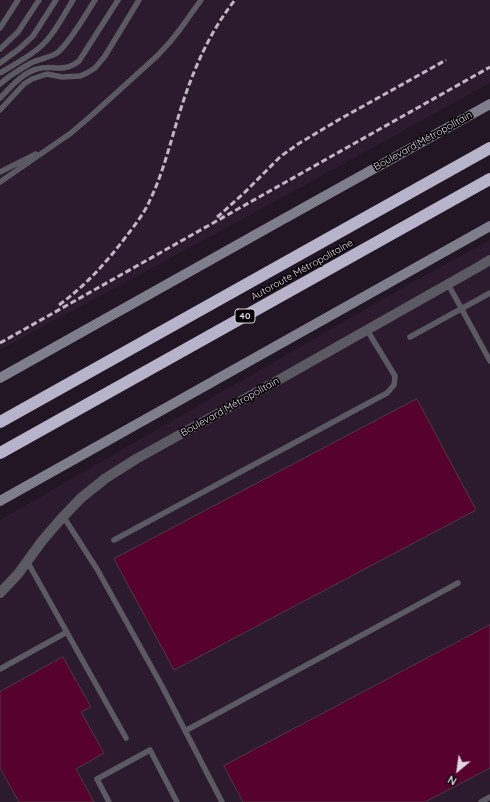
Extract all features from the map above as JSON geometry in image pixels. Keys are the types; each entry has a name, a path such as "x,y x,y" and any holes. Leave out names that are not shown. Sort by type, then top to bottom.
{"highway":[{"name":"Autoroute Métropolitaine","path":"0,422 490,148"},
{"name":"Autoroute Métropolitaine","path":"0,453 490,179"}],"main road":[{"name":"Boulevard Métropolitain","path":"0,378 490,104"},
{"path":"0,502 490,226"}],"street":[{"name":"Boulevard Métropolitain","path":"0,593 18,574 51,529 93,488 106,478 136,459 490,260"}],"lane":[{"path":"0,28 18,0"},
{"path":"0,49 18,32 39,0"},
{"path":"0,63 33,36 56,0"},
{"path":"0,73 31,54 46,41 73,0"},
{"path":"0,84 24,67 62,49 95,0"},
{"path":"0,98 19,80 32,71 39,68 67,68 79,61 118,0"},
{"path":"0,110 24,84 32,79 47,74 62,77 80,76 95,68 105,56 139,0"},
{"path":"0,182 56,144 92,115 157,56 181,28 201,0"},
{"path":"0,172 56,144"},
{"path":"448,284 490,361"},
{"path":"410,337 490,292"},
{"path":"114,540 387,392 394,385 395,376 367,330"},
{"path":"63,516 97,569 162,686 222,802"},
{"path":"27,561 126,738"},
{"path":"185,731 458,583"},
{"path":"0,669 67,632"},
{"path":"109,802 97,779 150,750 177,802"},
{"path":"481,802 490,797"}],"shaded area":[{"path":"0,0 490,0 490,83 254,213 0,350"},
{"path":"490,240 490,802 0,802 0,520 409,284"}],"building":[{"path":"417,399 476,510 174,670 114,559"},
{"path":"490,625 490,768 425,802 243,802 224,766"},
{"path":"63,657 91,707 81,712 104,753 76,769 94,802 19,802 0,768 0,692"}],"railway":[{"path":"59,305 78,290 110,257 139,220 148,205 160,176 183,102 198,62 218,24 235,0"},
{"path":"217,217 245,192 281,156 298,144 446,60"},
{"path":"0,343 490,67"}]}
